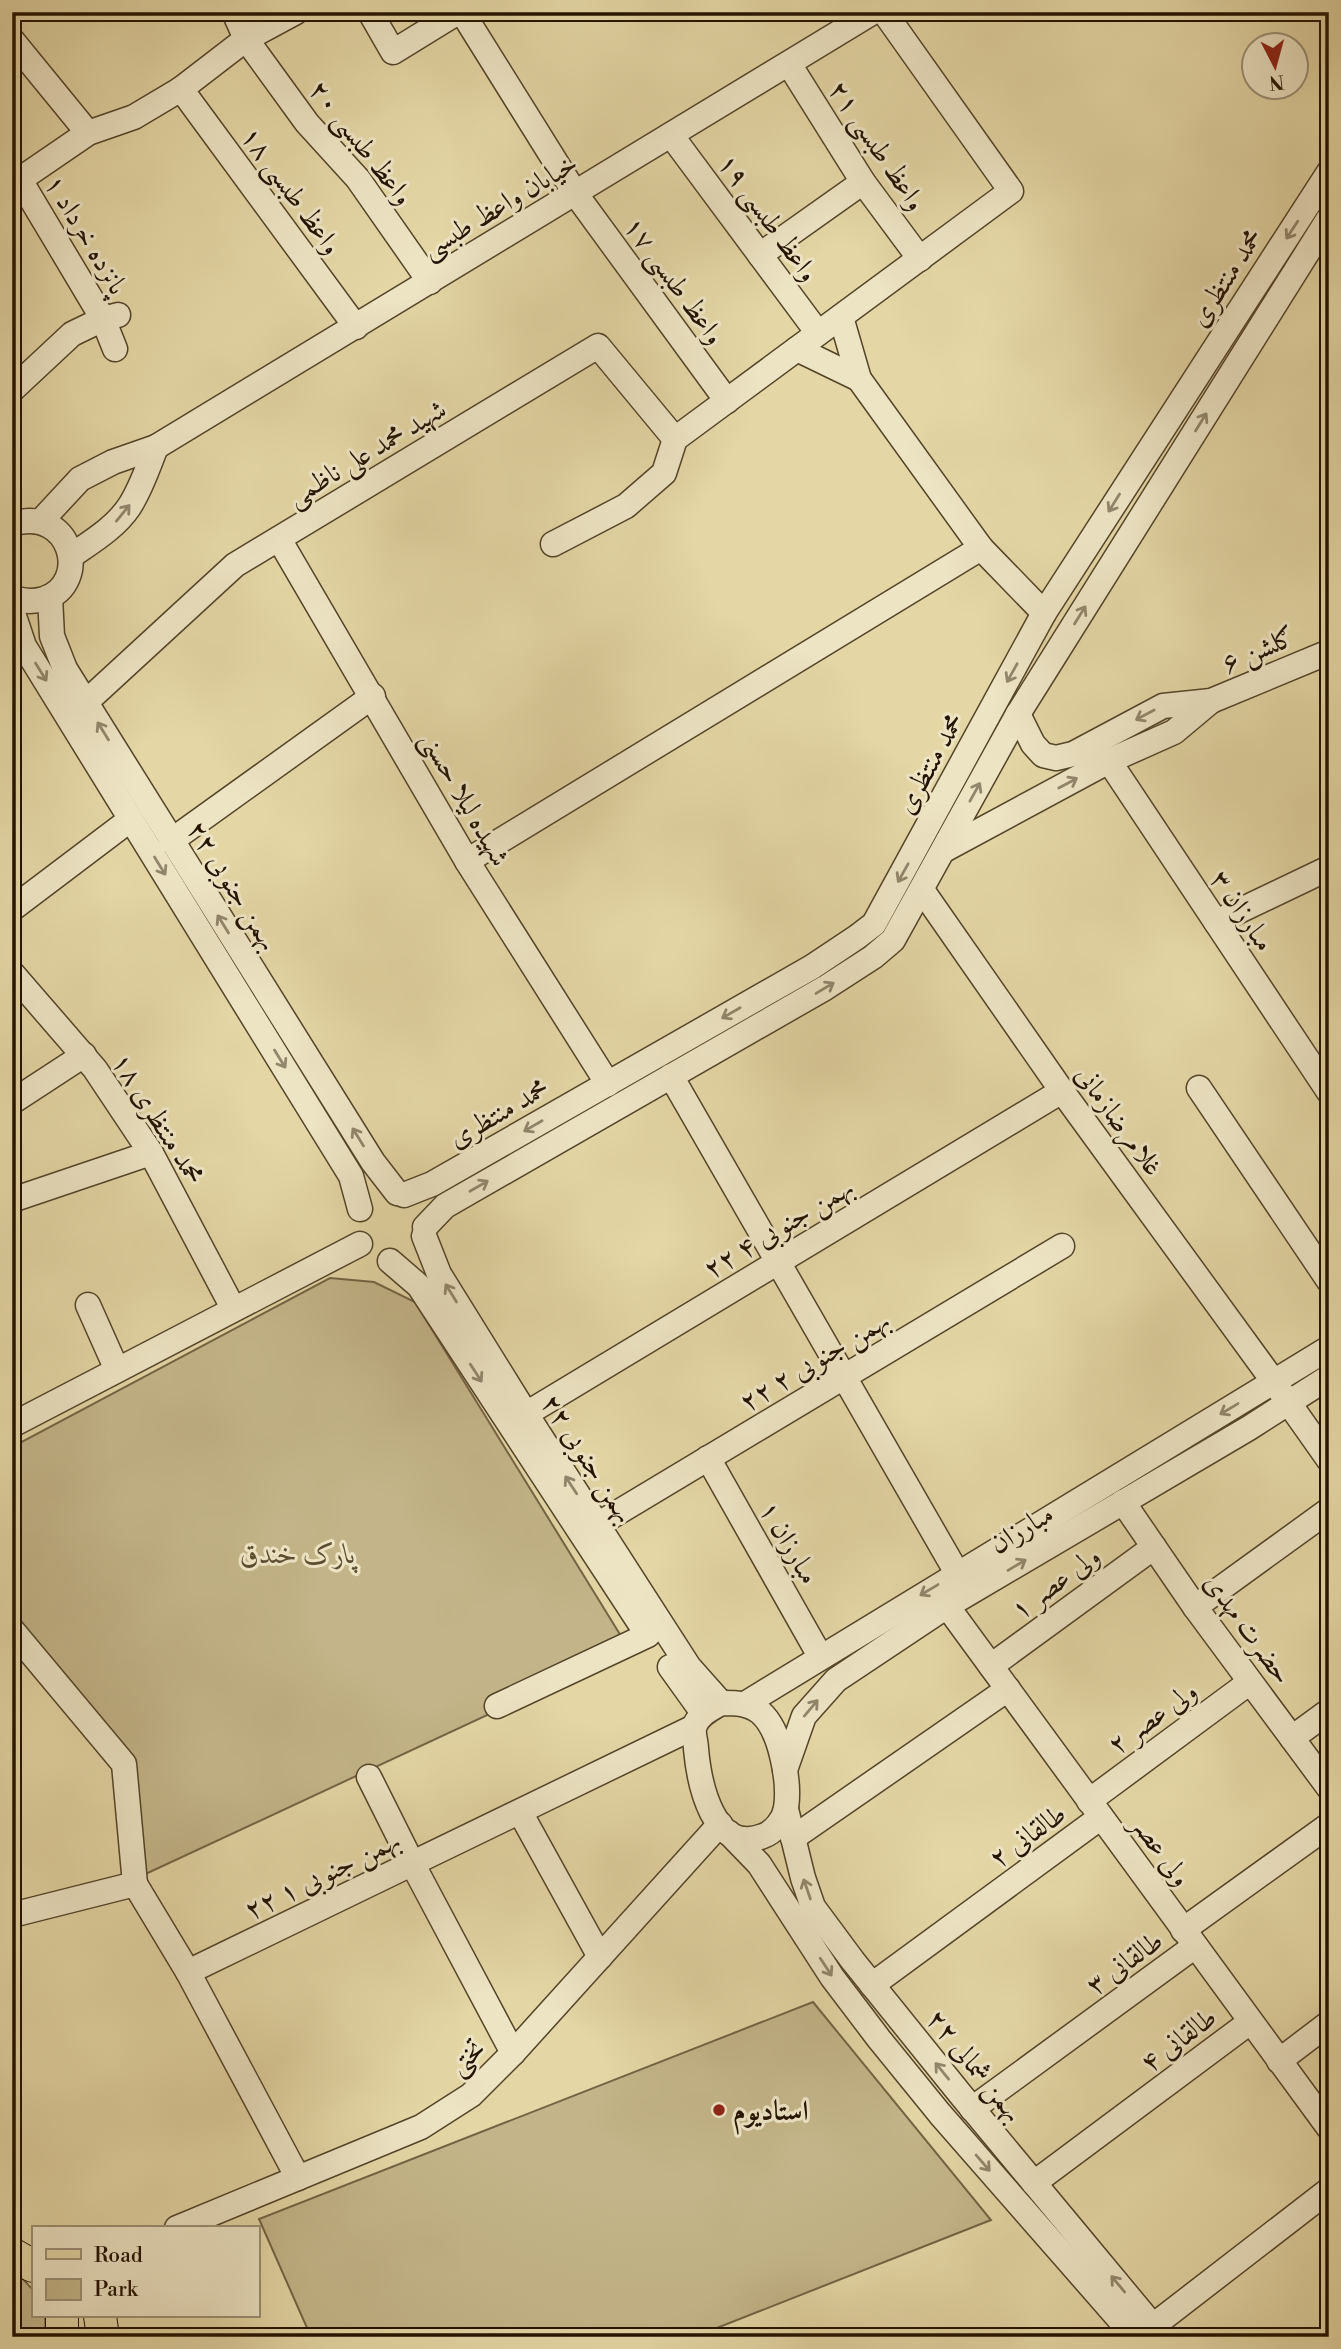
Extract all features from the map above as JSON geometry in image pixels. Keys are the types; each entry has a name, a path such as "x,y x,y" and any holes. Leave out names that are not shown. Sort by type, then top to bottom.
{"main road":[{"path":"12,2254 32,2265"},
{"path":"100,2318 103,2337"}],"street":[{"name":"واعظ طبسی ۲۰","path":"234,12 246,39 307,123 358,179 429,282"},
{"path":"16,182 88,134 134,117 181,89 246,39 296,12"},
{"path":"370,12 393,52 460,12"},
{"name":"واعظ طبسی ۱۷","path":"460,12 575,193 727,401"},
{"name":"خیابان واعظ طبسی","path":"23,518 80,479 113,462 156,447 873,12"},
{"path":"553,544 626,506 664,473 675,439 1011,191 884,12"},
{"path":"12,40 88,134"},
{"name":"واعظ طبسی ۲۱","path":"789,64 863,182 920,259"},
{"name":"واعظ طبسی ۱۸","path":"181,89 356,327"},
{"name":"واعظ طبسی ۱۹","path":"671,135 818,334"},
{"name":"محمد منتظری","path":"400,1194 432,1184 608,1084 812,967 874,924 1044,613 1329,172"},
{"name":"پانزده خرداد ۱","path":"16,182 111,317 115,349"},
{"path":"760,255 863,182"},
{"name":"محمد منتظری","path":"425,1231 444,1206 825,988 873,957 893,940 1018,714 1329,218"},
{"name":"پانزده خرداد ۱","path":"12,390 72,334 111,317"},
{"path":"841,317 859,379 981,548 1044,613"},
{"name":"شهید محمد علی ناظمی","path":"85,703 235,565 598,346 675,439"},
{"path":"797,349 859,379"},
{"path":"71,556 95,540 129,508 156,447"},
{"path":"1133,473 1161,485"},
{"path":"12,597 35,601 50,597 62,586 70,572 71,556 66,541 55,528 23,518"},
{"name":"شهیده لیلا حسنی","path":"279,538 467,861 608,1084"},
{"path":"467,861 981,548"},
{"name":"۲۲ بهمن جنوبی","path":"50,597 52,636 65,669 171,841 351,1176 360,1209"},
{"name":"۲۲ بهمن جنوبی","path":"12,610 24,646 131,819 373,1162 400,1194"},
{"name":"ګلشن ۶","path":"1211,701 1329,652"},
{"path":"171,841 373,696"},
{"path":"1018,714 1033,744 1043,755 1056,758 1073,754 1163,706 1211,701"},
{"path":"944,850 1108,761 1174,732 1211,701"},
{"name":"مبارزان ۳","path":"1108,761 1324,1077"},
{"path":"12,909 131,819"},
{"path":"1216,922 1329,868"},
{"name":"غلامرضازمانی","path":"922,890 1062,1091 1329,1460"},
{"name":"محمد منتظری ۱۸","path":"12,973 95,1069 150,1153 233,1308"},
{"path":"12,1102 84,1055"},
{"path":"671,1076 957,1573"},
{"path":"1199,1088 1329,1282"},
{"name":"۲۲ بهمن جنوبی ۴","path":"526,1414 1062,1091"},
{"path":"12,1200 150,1153"},
{"path":"382,1193 400,1194 415,1202 421,1209 425,1231 421,1244 408,1257 390,1261 373,1256 360,1244 356,1226 360,1209 366,1202 382,1193"},
{"name":"۲۲ بهمن جنوبی","path":"425,1231 439,1273 716,1712"},
{"path":"12,1425 360,1244"},
{"name":"۲۲ بهمن جنوبی ۲","path":"597,1525 1062,1246"},
{"name":"۲۲ بهمن جنوبی","path":"390,1261 419,1286 648,1635 716,1712"},
{"path":"88,1305 117,1370"},
{"name":"مبارزان","path":"716,1712 820,1656 1329,1348"},
{"name":"مبارزان","path":"785,1770 804,1716 836,1680 947,1606 1329,1377"},
{"name":"مبارزان ۱","path":"708,1458 820,1656"},
{"name":"حضرت مهدی","path":"1123,1502 1195,1607 1329,1788"},
{"path":"1195,1607 1329,1510"},
{"name":"ولی عصر ۱","path":"991,1666 1154,1547"},
{"name":"ولی عصر","path":"947,1606 1329,2128"},
{"path":"12,1630 124,1763 135,1884 188,1972 298,2178"},
{"path":"497,1706 648,1635"},
{"name":"ولی عصر ۲","path":"1095,1809 1250,1682"},
{"path":"793,1839 1008,1689"},
{"path":"1292,1738 1329,1710"},
{"path":"716,1712 760,1712 775,1731 785,1770 786,1809 774,1830 752,1839 740,1838 724,1828 706,1802 698,1777 716,1712"},
{"name":"۲۲ بهمن جنوبی ۱","path":"188,1972 520,1812 716,1712"},
{"path":"369,1777 513,2053"},
{"name":"۲۲ بهمن شمالی","path":"786,1809 813,1907 872,1985 1034,2183 1148,2334"},
{"name":"طالقانی ۲","path":"872,1985 987,1901 1095,1809"},
{"path":"520,1812 600,1957"},
{"name":"طالقانی ۳","path":"972,2109 1087,2025 1329,1825"},
{"name":"تختی","path":"182,2226 421,2127 471,2095 724,1828"},
{"name":"۲۲ بهمن شمالی","path":"724,1828 759,1864 832,1977 940,2114 1148,2334"},
{"path":"12,1915 135,1884"},
{"name":"طالقانی ۴","path":"1034,2183 1250,2022"},
{"path":"1279,2061 1329,2023"},
{"path":"1148,2334 1255,2245 1329,2190"}],"green space":[{"name":"پارک خندق","path":"330,1278 374,1282 415,1302 629,1649 137,1878 132,1757 12,1625 12,1447"},
{"name":"استادیوم","path":"813,2002 991,2220 694,2337 311,2337 259,2219"},
{"path":"12,2273 21,2277 32,2289 32,2318 45,2318 46,2337 12,2337"}],"place":[{"name":"استادیوم","path":"719,2110"}]}
